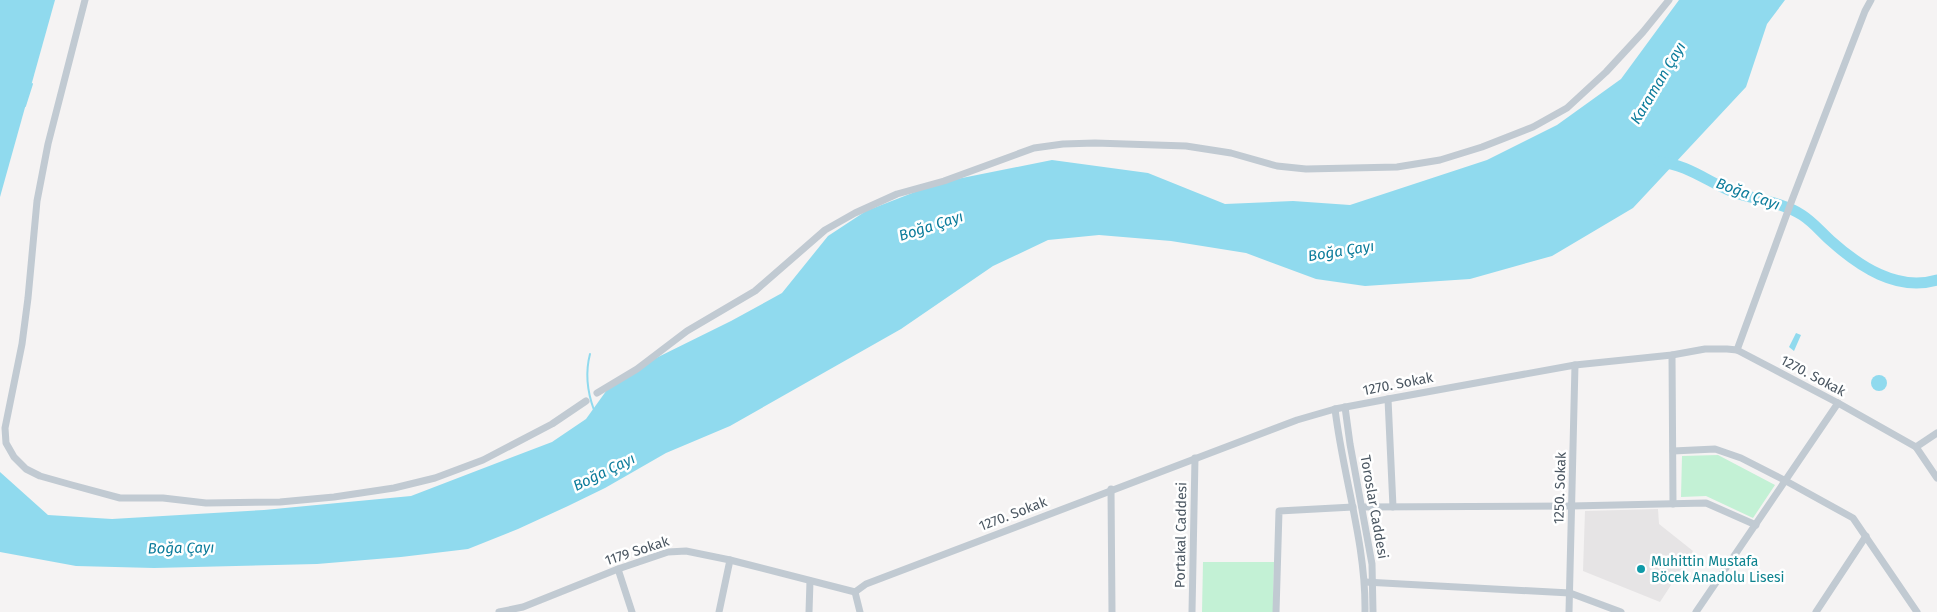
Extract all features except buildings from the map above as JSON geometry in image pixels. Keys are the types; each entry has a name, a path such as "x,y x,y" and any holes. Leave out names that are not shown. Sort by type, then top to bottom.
{"street":[{"path":"85,0 46,153 37,200 22,344 5,428 6,443 14,457 26,469 40,476 120,498 163,498 206,503 271,502 334,497 394,488 435,478 483,460 552,424 586,401"},
{"path":"598,393 637,369 687,332 755,291 825,230 855,213 898,194 944,182 1034,148 1063,144 1095,143 1186,146 1231,153 1277,166 1306,169 1397,167 1440,160 1482,147 1533,127 1567,108 1606,72 1643,32 1669,0"},
{"path":"1737,350 1864,11 1871,0"},
{"name":"1270. Sokak","path":"855,592 866,584 1112,489 1297,420 1335,409 1576,365 1672,355 1705,349 1737,350 1916,447 1937,478"},
{"path":"1672,355 1674,504"},
{"name":"1250. Sokak","path":"1569,612 1576,365"},
{"path":"1388,398 1393,507"},
{"path":"1696,612 1838,404"},
{"name":"Toroslar Caddesi","path":"1346,407 1350,444 1374,583 1373,612"},
{"name":"Toroslar Caddesi","path":"1335,409 1339,442 1353,507 1365,582 1365,612"},
{"path":"0,421 7,415"},
{"path":"1916,447 1937,433"},
{"path":"1673,451 1715,449 1741,458 1853,518 1917,612"},
{"name":"Portakal Caddesi","path":"1192,612 1195,458"},
{"path":"1112,489 1112,612"},
{"path":"1362,507 1706,503 1756,525"},
{"path":"1276,612 1279,511 1353,507"},
{"path":"1816,612 1866,536"},
{"name":"1179 Sokak","path":"498,612 510,612 668,552 686,550 855,592"},
{"path":"719,612 730,560"},
{"path":"618,570 632,612"},
{"path":"809,612 810,581"},
{"path":"1365,582 1570,592 1621,612"},
{"path":"855,592 860,612"}],"shaded area":[{"path":"1658,509 1659,524 1693,551 1660,602 1583,571 1585,511"}],"green space":[{"path":"1718,455 1775,485 1753,518 1706,496 1681,497 1682,456"},
{"path":"1203,562 1274,562 1273,612 1202,612"}],"water":[{"path":"0,0 55,0 0,197"},
{"name":"Karaman Çayı","path":"1679,0 1785,0 1767,24 1746,87 1633,208 1552,256 1470,279 1365,286 1316,279 1246,253 1171,241 1099,235 1048,240 993,266 901,329 730,426 666,453 605,488 568,506 468,549 317,564 154,568 76,566 0,552 0,472 48,515 112,519 264,510 411,496 552,442 586,419 609,387 650,361 731,321 782,293 828,236 866,211 952,180 1052,160 1148,173 1225,204 1293,201 1350,205 1487,160 1557,125 1621,79"},
{"path":"1796,333 1801,335 1794,351 1789,347"},
{"path":"1879,375 1887,383 1879,391 1871,383"}],"waterway":[{"path":"25,106 32,84"},
{"name":"Boğa Çayı","path":"1659,162 1679,166 1733,192 1777,204 1802,215 1854,259 1893,280 1922,283 1937,280"},
{"path":"590,354 588,382 594,410"}],"place":[{"name":"Muhittin Mustafa Böcek Anadolu Lisesi","path":"1641,569"}]}
